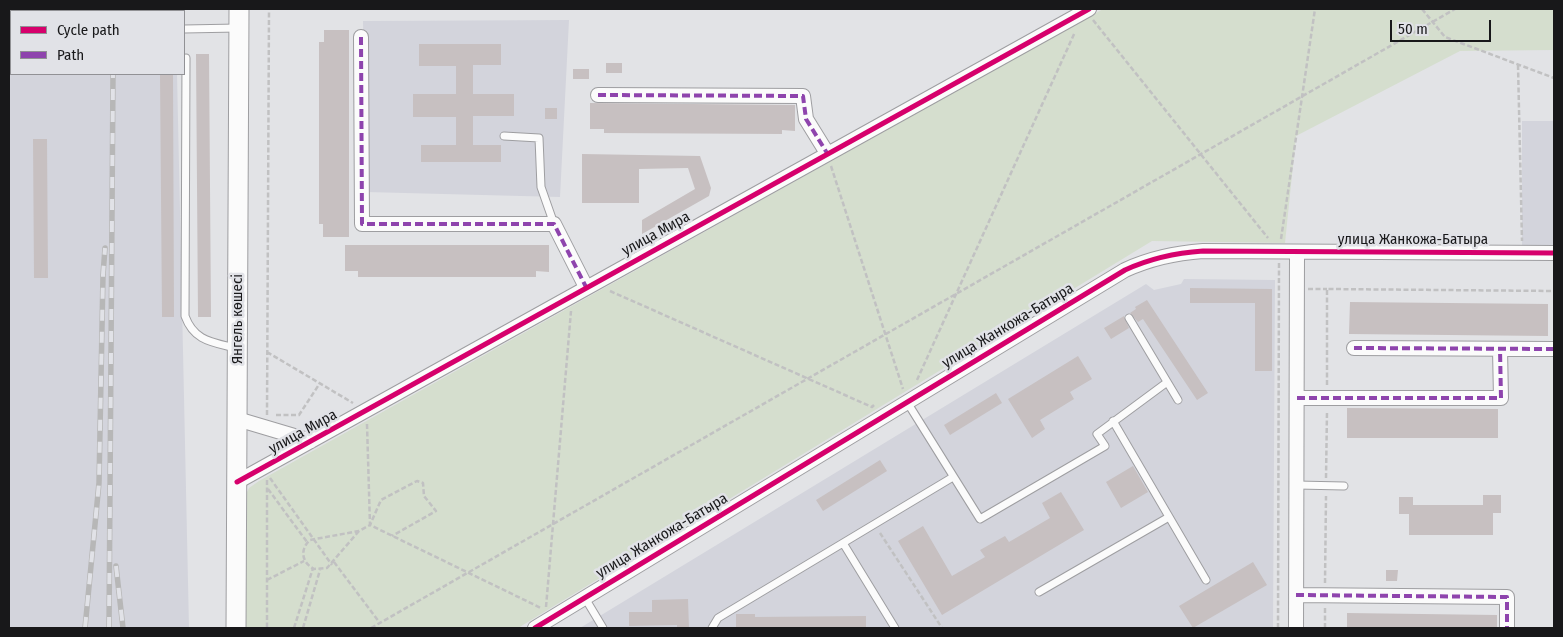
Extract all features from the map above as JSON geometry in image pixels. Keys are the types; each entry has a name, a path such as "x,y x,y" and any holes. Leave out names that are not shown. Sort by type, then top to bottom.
{"street":[{"name":"Янгель көшесі","path":"236,628 239,9"},
{"name":"улица Мира","path":"237,482 1086,9"},
{"path":"360,37 362,224 554,224 589,285"},
{"path":"598,94 804,96 806,119 827,154"},
{"path":"1296,628 1297,252"},
{"name":"улица Жанкожа-Батыра","path":"535,628 905,396 1125,270 1145,261 1177,253 1554,253"},
{"path":"1354,348 1554,349"},
{"path":"1297,398 1501,398 1500,349"},
{"path":"237,419 267,422 311,441"},
{"path":"1296,596 1507,597 1507,628"}],"lane":[{"path":"185,29 239,28"},
{"path":"186,58 185,316 190,329 204,339 238,349"},
{"path":"504,136 539,138 541,187 554,224"},
{"path":"1129,318 1166,383 1178,400"},
{"path":"905,396 980,519 1105,446 1097,434 1166,383"},
{"path":"1113,421 1206,580"},
{"path":"712,628 718,618 953,477"},
{"path":"1297,486 1344,486"},
{"path":"1039,592 1169,517"},
{"path":"843,544 895,628"},
{"path":"585,598 604,628"}],"path":[{"path":"270,9 267,422 299,415 320,383"},
{"path":"916,382 1086,9 1279,252"},
{"path":"1278,628 1279,252 1315,9"},
{"path":"1422,9 1445,37 1554,78"},
{"path":"371,628 1455,9"},
{"path":"1518,65 1523,252"},
{"path":"827,154 905,396"},
{"path":"589,285 872,407 880,402"},
{"path":"1297,289 1554,291"},
{"path":"1327,289 1327,398"},
{"path":"370,525 546,610 572,295"},
{"path":"267,352 366,411 370,525"},
{"path":"905,396 910,385"},
{"path":"895,394 905,396"},
{"path":"267,628 267,474 313,538 380,623"},
{"path":"359,531 333,563 320,570 313,568 304,560 303,551 307,542 313,538 359,531 370,525 381,500 417,480 423,484 424,496 436,511 392,536"},
{"path":"267,489 307,542"},
{"path":"875,525 942,628"},
{"path":"267,580 304,560"},
{"path":"294,628 313,568"},
{"path":"303,628 320,570"},
{"path":"1325,596 1325,628"}],"shaded area":[{"path":"9,9 175,9 10,10 10,75 177,75 189,628 9,628"},
{"path":"569,20 560,197 366,192 363,21"},
{"path":"1522,121 1554,121 1554,247 1522,247"},
{"path":"1184,279 1275,280 1273,628 580,628 1146,284 1154,290 1181,284"}],"green space":[{"path":"1103,9 1554,9 1554,50 1460,51 1296,136 1285,243 1152,241 518,628 246,628 245,496 249,488"}],"building":[{"path":"324,30 349,30 349,237 323,237 323,224 319,224 319,42 324,42"},
{"path":"419,44 501,44 501,65 473,65 473,94 514,94 514,116 473,116 473,145 501,145 501,162 421,162 421,145 456,145 456,117 413,117 413,94 456,94 456,66 419,66"},
{"path":"196,54 209,54 211,317 198,317"},
{"path":"606,63 622,63 622,73 606,73"},
{"path":"573,69 589,69 589,79 573,79"},
{"path":"160,75 173,75 174,317 162,317"},
{"path":"590,103 795,105 795,131 782,130 782,134 604,133 604,129 590,129"},
{"path":"545,108 557,108 557,119 545,119"},
{"path":"33,139 47,139 48,278 34,278"},
{"path":"582,154 700,156 711,188 709,196 642,234 642,220 695,189 688,168 639,169 639,203 582,203"},
{"path":"345,245 549,245 549,272 536,271 536,277 358,277 358,271 345,271"},
{"path":"1190,288 1272,289 1272,371 1255,371 1255,303 1190,303"},
{"path":"1147,300 1208,393 1197,400 1143,319 1138,322 1130,313 1136,309 1135,307"},
{"path":"1350,302 1548,304 1548,336 1349,334"},
{"path":"1124,316 1129,328 1111,339 1104,328"},
{"path":"1078,356 1092,379 1070,392 1074,399 1040,420 1045,429 1032,438 1008,399"},
{"path":"996,393 1002,403 950,435 944,425"},
{"path":"1347,408 1498,409 1498,438 1347,438"},
{"path":"880,460 887,471 823,511 816,500"},
{"path":"1133,466 1148,492 1121,508 1106,482"},
{"path":"1061,492 1084,530 942,615 898,541 923,526 952,576 985,557 980,550 1005,536 1009,542 1050,518 1042,503"},
{"path":"1483,495 1501,495 1501,513 1493,513 1493,535 1409,535 1409,514 1399,514 1399,497 1413,497 1413,505 1483,505"},
{"path":"1253,562 1267,585 1193,628 1179,606"},
{"path":"1386,570 1398,570 1397,581 1386,581"},
{"path":"688,599 689,628 677,628 677,625 629,626 629,612 652,612 652,600"},
{"path":"1347,613 1497,615 1497,628 1347,628"},
{"path":"736,614 755,614 755,617 866,616 866,628 736,628"}],"railway":[{"path":"109,628 113,75"},
{"path":"85,628 99,483 105,248"},
{"path":"116,566 123,628"}],"marked path":[{"path":"361,37 362,224 554,224 586,287"},
{"path":"598,95 803,96 806,119 827,153"},
{"path":"1354,348 1554,349"},
{"path":"1297,398 1501,398 1500,349"},
{"path":"1296,595 1507,597 1507,628"}],"cycle path":[{"path":"237,482 1089,9"},
{"path":"535,628 1125,270 1144,262 1182,253 1203,251 1554,253"}]}
